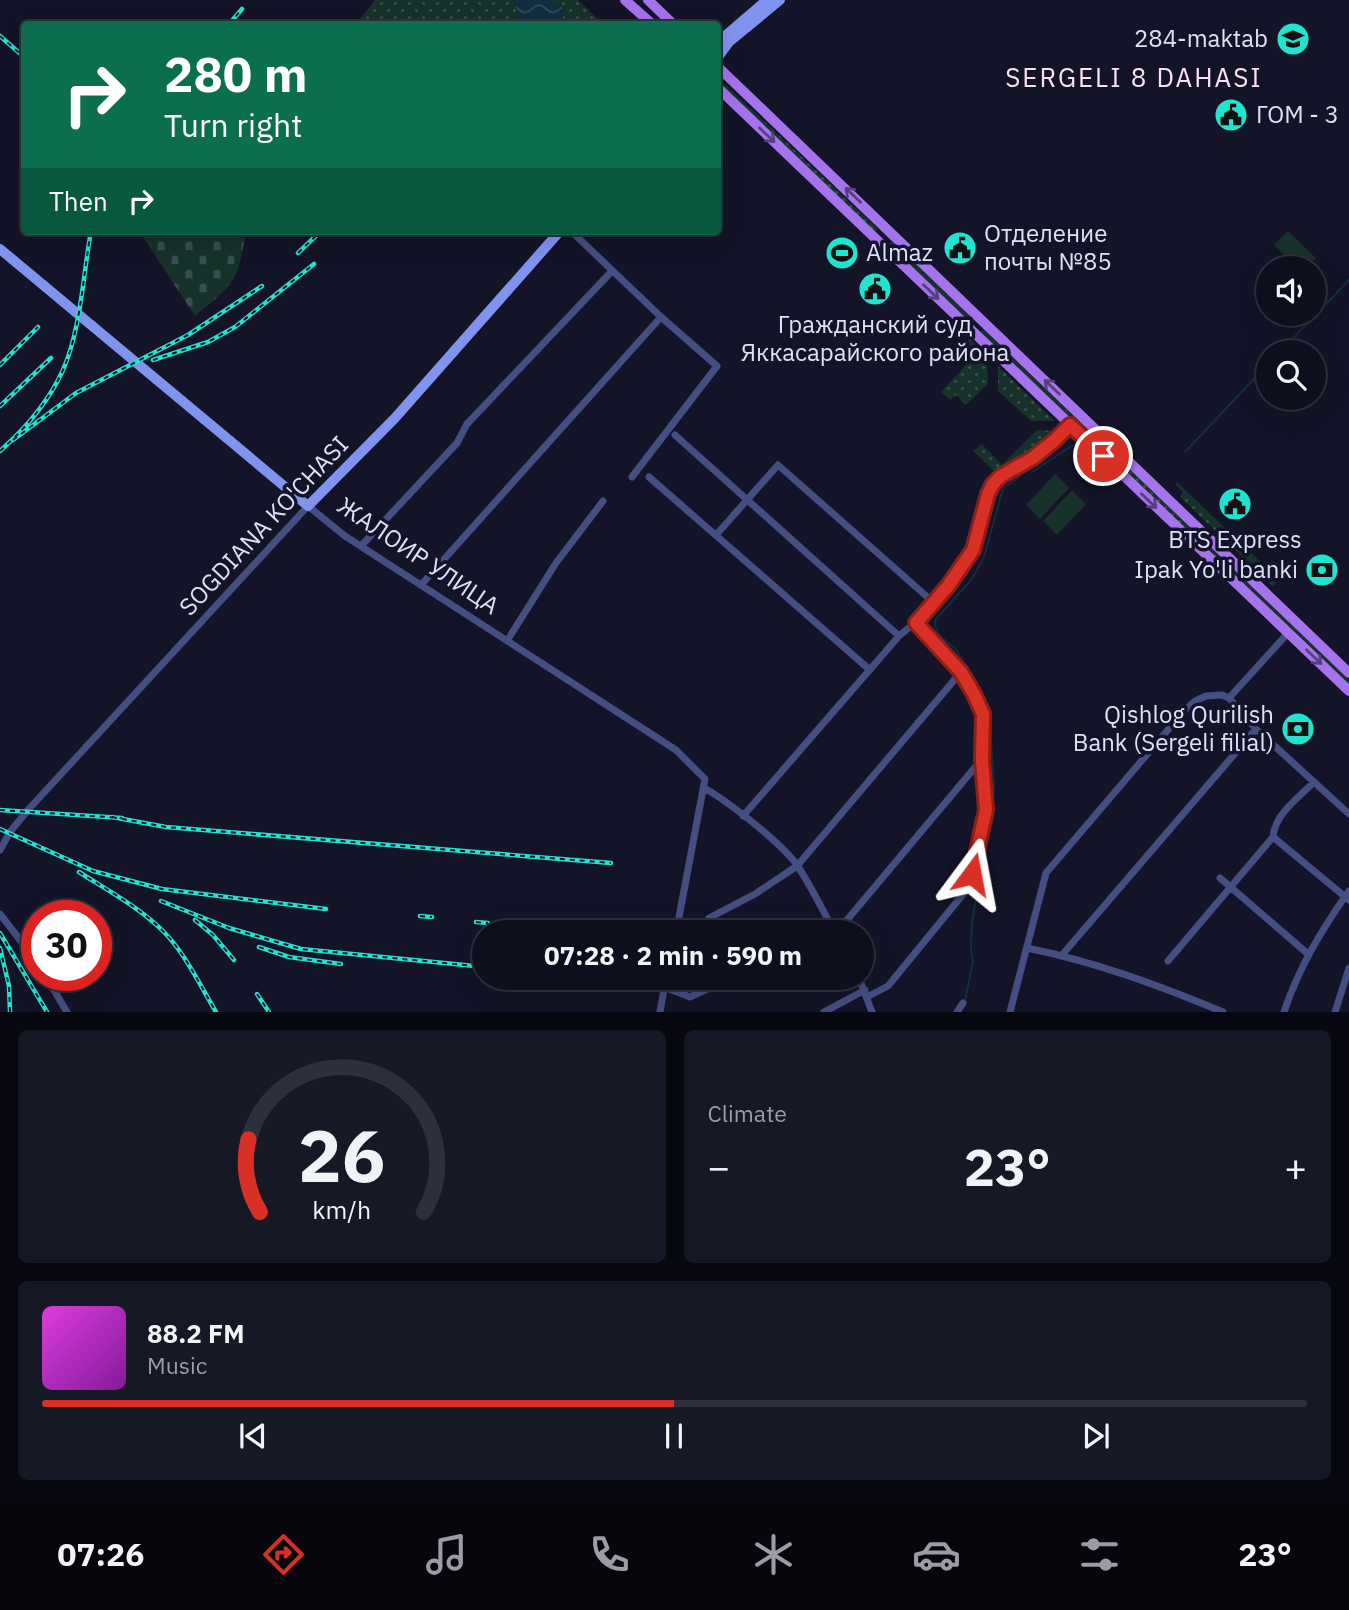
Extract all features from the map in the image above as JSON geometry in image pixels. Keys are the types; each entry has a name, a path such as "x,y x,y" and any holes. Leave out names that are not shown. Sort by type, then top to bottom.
{"main road":[{"path":"625,0 649,21"},
{"path":"653,2 670,21"},
{"path":"721,70 1349,673"},
{"path":"721,91 1349,691"},
{"path":"874,237 884,226"},
{"path":"971,331 982,320"},
{"path":"1114,467 1124,456"}],"street":[{"path":"721,39 767,0"},
{"path":"721,53 730,42 780,0"},
{"name":"SOGDIANA KO'CHASI","path":"0,850 27,811 308,506 395,418 556,235"},
{"path":"576,235 661,317 717,366 632,477"},
{"name":"ЖАЛОИР УЛИЦА","path":"0,249 345,536 676,750 705,779 704,788"},
{"path":"362,545 457,443 467,424 612,271"},
{"path":"421,586 661,317"},
{"path":"743,816 899,636 916,623 973,550 993,484 1001,476 1033,458 1070,425"},
{"path":"675,435 899,636"},
{"path":"716,536 778,465 933,602"},
{"path":"649,477 870,670"},
{"path":"507,641 555,563 603,500"},
{"path":"824,1012 888,986 969,887 986,810 982,760 983,714 961,672 916,623"},
{"path":"1228,698 1289,633"},
{"path":"709,918 755,894 797,866 961,672"},
{"path":"1010,1012 1046,873 1184,710 1195,701 1206,696 1222,695 1228,698 1256,729 1349,814"},
{"path":"1062,955 1256,729"},
{"path":"848,920 982,760"},
{"path":"1168,961 1273,837 1276,822 1282,814 1314,782"},
{"path":"679,920 704,788 722,798 786,853 797,866 828,920"},
{"path":"1273,837 1348,896 1308,954 1284,1012"},
{"path":"1220,878 1308,954"},
{"path":"0,914 21,941"},
{"path":"1027,948 1062,955 1144,979 1223,1012"},
{"path":"1335,1012 1349,968"},
{"path":"660,1012 664,990"},
{"path":"678,990 690,997 705,990"},
{"path":"864,990 872,1012"},
{"path":"55,991 67,1012"},
{"path":"957,1012 963,1003"}],"green space":[{"path":"375,0 513,0 522,21 358,21"},
{"path":"552,0 578,0 600,21 565,21"},
{"path":"725,84 878,229 875,232 722,86"},
{"path":"1288,231 1314,256 1285,256 1274,245"},
{"path":"142,235 245,235 237,272 232,281 195,316"},
{"path":"891,241 970,316 967,319 888,244"},
{"path":"983,329 1109,450 1106,453 980,332"},
{"path":"971,340 985,360 988,384 966,405 956,395 950,400 941,392 977,353 966,341"},
{"path":"998,366 1055,421 1031,421 998,391"},
{"path":"1037,430 1056,431 1023,457 995,472 973,451 982,444 1002,465"},
{"path":"1128,468 1349,680 1349,685 1125,471"},
{"path":"1055,474 1069,488 1040,519 1026,505"},
{"path":"1177,482 1279,580 1273,586 1180,497 1183,492 1175,484"},
{"path":"1072,490 1086,504 1057,535 1043,521"}],"water":[{"path":"513,0 552,0 564,9 562,16 565,21 522,21"}],"waterway":[{"path":"1292,340 1349,280"},
{"path":"1185,452 1256,377"},
{"path":"1032,472 1073,445"},
{"path":"965,1000 973,962 972,922 992,814 994,788 990,724 989,712 978,687 956,649 940,636 935,626 936,619 972,579 984,557 1003,488 1019,477"}],"railway":[{"path":"232,21 242,9"},
{"path":"0,36 21,54"},
{"path":"0,451 36,414 63,370 78,320 90,235"},
{"path":"298,253 317,235"},
{"path":"153,360 208,342 235,327 314,264"},
{"path":"13,440 76,393 188,335 262,286"},
{"path":"0,365 38,327"},
{"path":"0,406 51,358"},
{"path":"0,810 122,818"},
{"path":"112,817 166,827 611,863"},
{"path":"0,829 93,871 162,889 326,909"},
{"path":"79,872 133,907 163,931 185,959 216,1012"},
{"path":"161,901 229,928 301,949 472,966"},
{"path":"420,916 432,917"},
{"path":"195,920 213,935 234,960"},
{"path":"0,933 47,1012"},
{"path":"259,947 289,957 341,964"},
{"path":"0,948 9,986 10,1012"},
{"path":"257,994 269,1012"}],"place":[{"name":"284-maktab","path":"1293,39"},
{"name":"ГОМ - 3","path":"1231,115"},
{"name":"Отделение почты №85","path":"960,248"},
{"name":"Almaz","path":"842,253"},
{"name":"Гражданский суд Яккасарайского района","path":"875,289"},
{"name":"BTS Express","path":"1235,504"},
{"name":"Ipak Yo'li banki","path":"1322,570"},
{"name":"Qishlog Qurilish Bank (Sergeli filial)","path":"1298,729"}],"district":[{"name":"SERGELI 8 DAHASI","path":"1134,78"}],"route":[{"path":"972,874 986,810 982,760 983,714 961,672 916,623 948,586 973,550 988,494 996,479 1033,458 1070,425 1103,456"}]}
